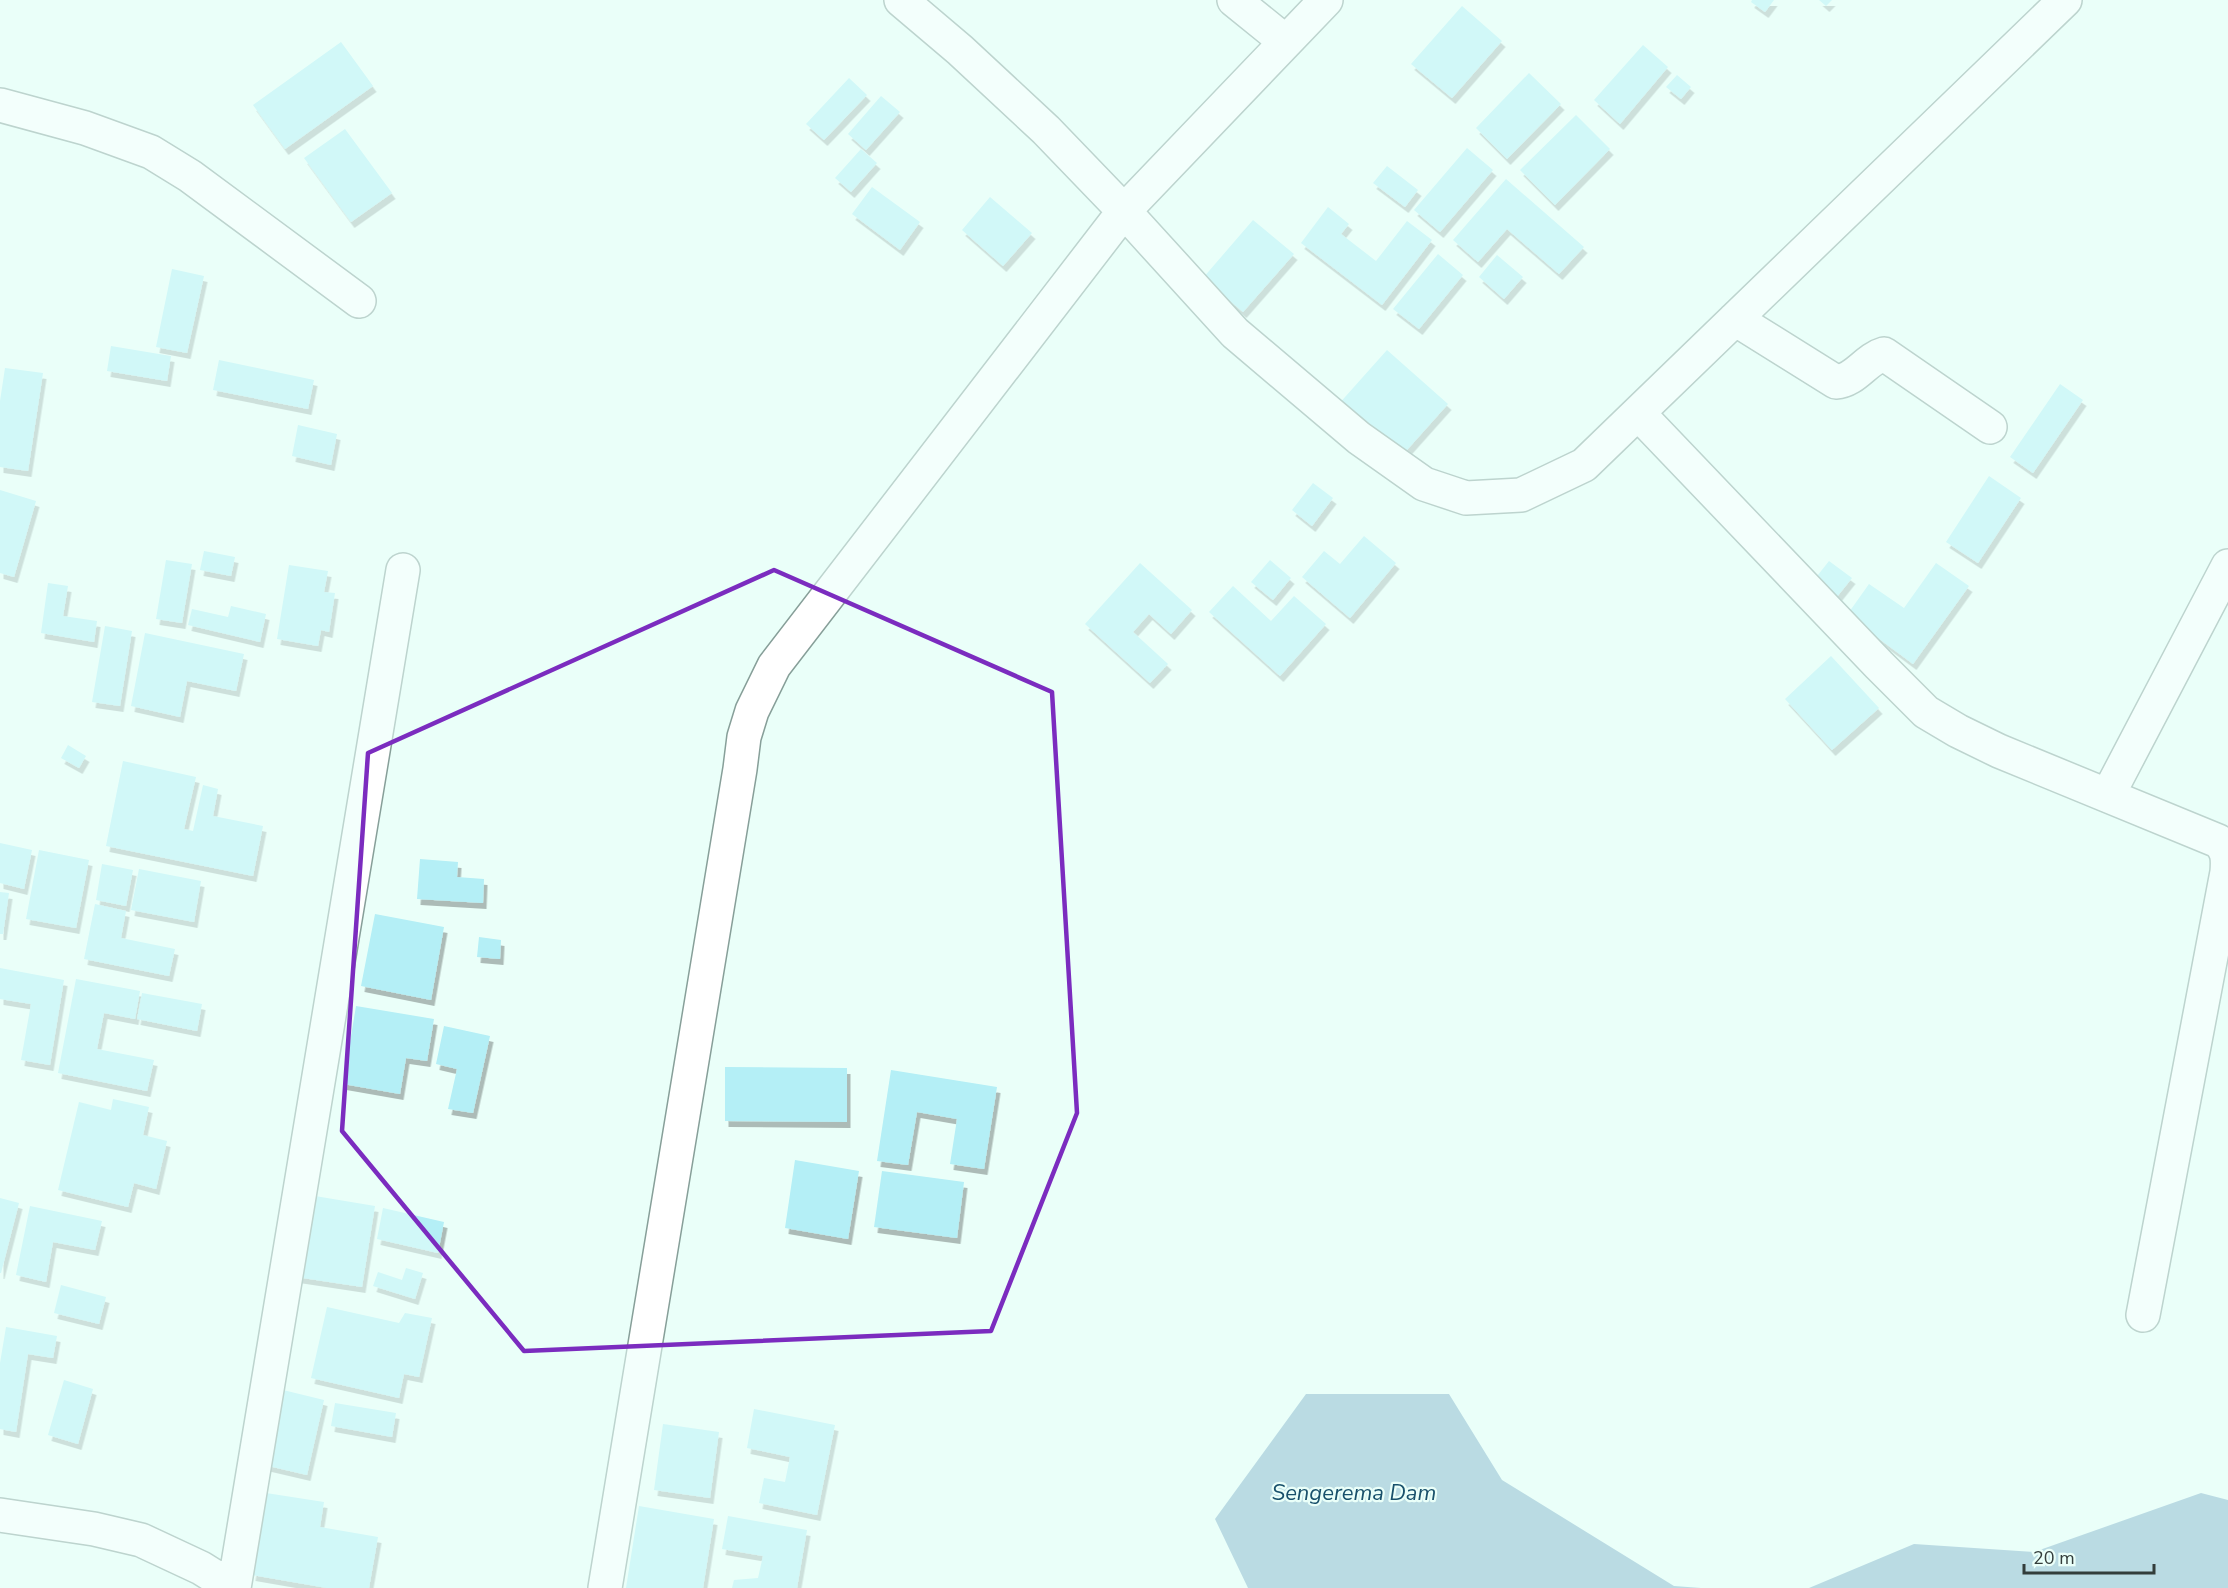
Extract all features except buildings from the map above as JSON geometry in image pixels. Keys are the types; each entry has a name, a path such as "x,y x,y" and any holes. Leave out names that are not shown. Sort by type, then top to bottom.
{"street":[{"path":"901,0 960,50 1046,130 1124,211 1235,333 1359,438 1424,484 1466,498 1521,495 1584,465 2065,0"},
{"path":"1234,0 1286,42"},
{"path":"605,1588 744,737 752,711 774,666 1124,211 1326,0"},
{"path":"0,105 85,128 151,152 190,176 359,301"},
{"path":"1735,319 1836,382 1844,381 1876,356 1884,354 1990,427"},
{"path":"1638,413 1926,712 1958,732 1999,751 2218,841 2224,846 2228,855 2227,872 2143,1315"},
{"path":"2108,795 2228,566"},
{"path":"0,1515 94,1529 141,1540 201,1568 233,1588 403,570"}],"highlighted area":[{"path":"774,570 1052,692 1077,1113 991,1331 524,1351 342,1131 368,753"}],"water":[{"name":"Sengerema Dam","path":"1306,1394 1449,1394 1502,1480 1674,1586 1701,1588 1248,1588 1215,1519"},
{"path":"2201,1493 2228,1500 2228,1588 1809,1588 1914,1544 2034,1552"}]}
